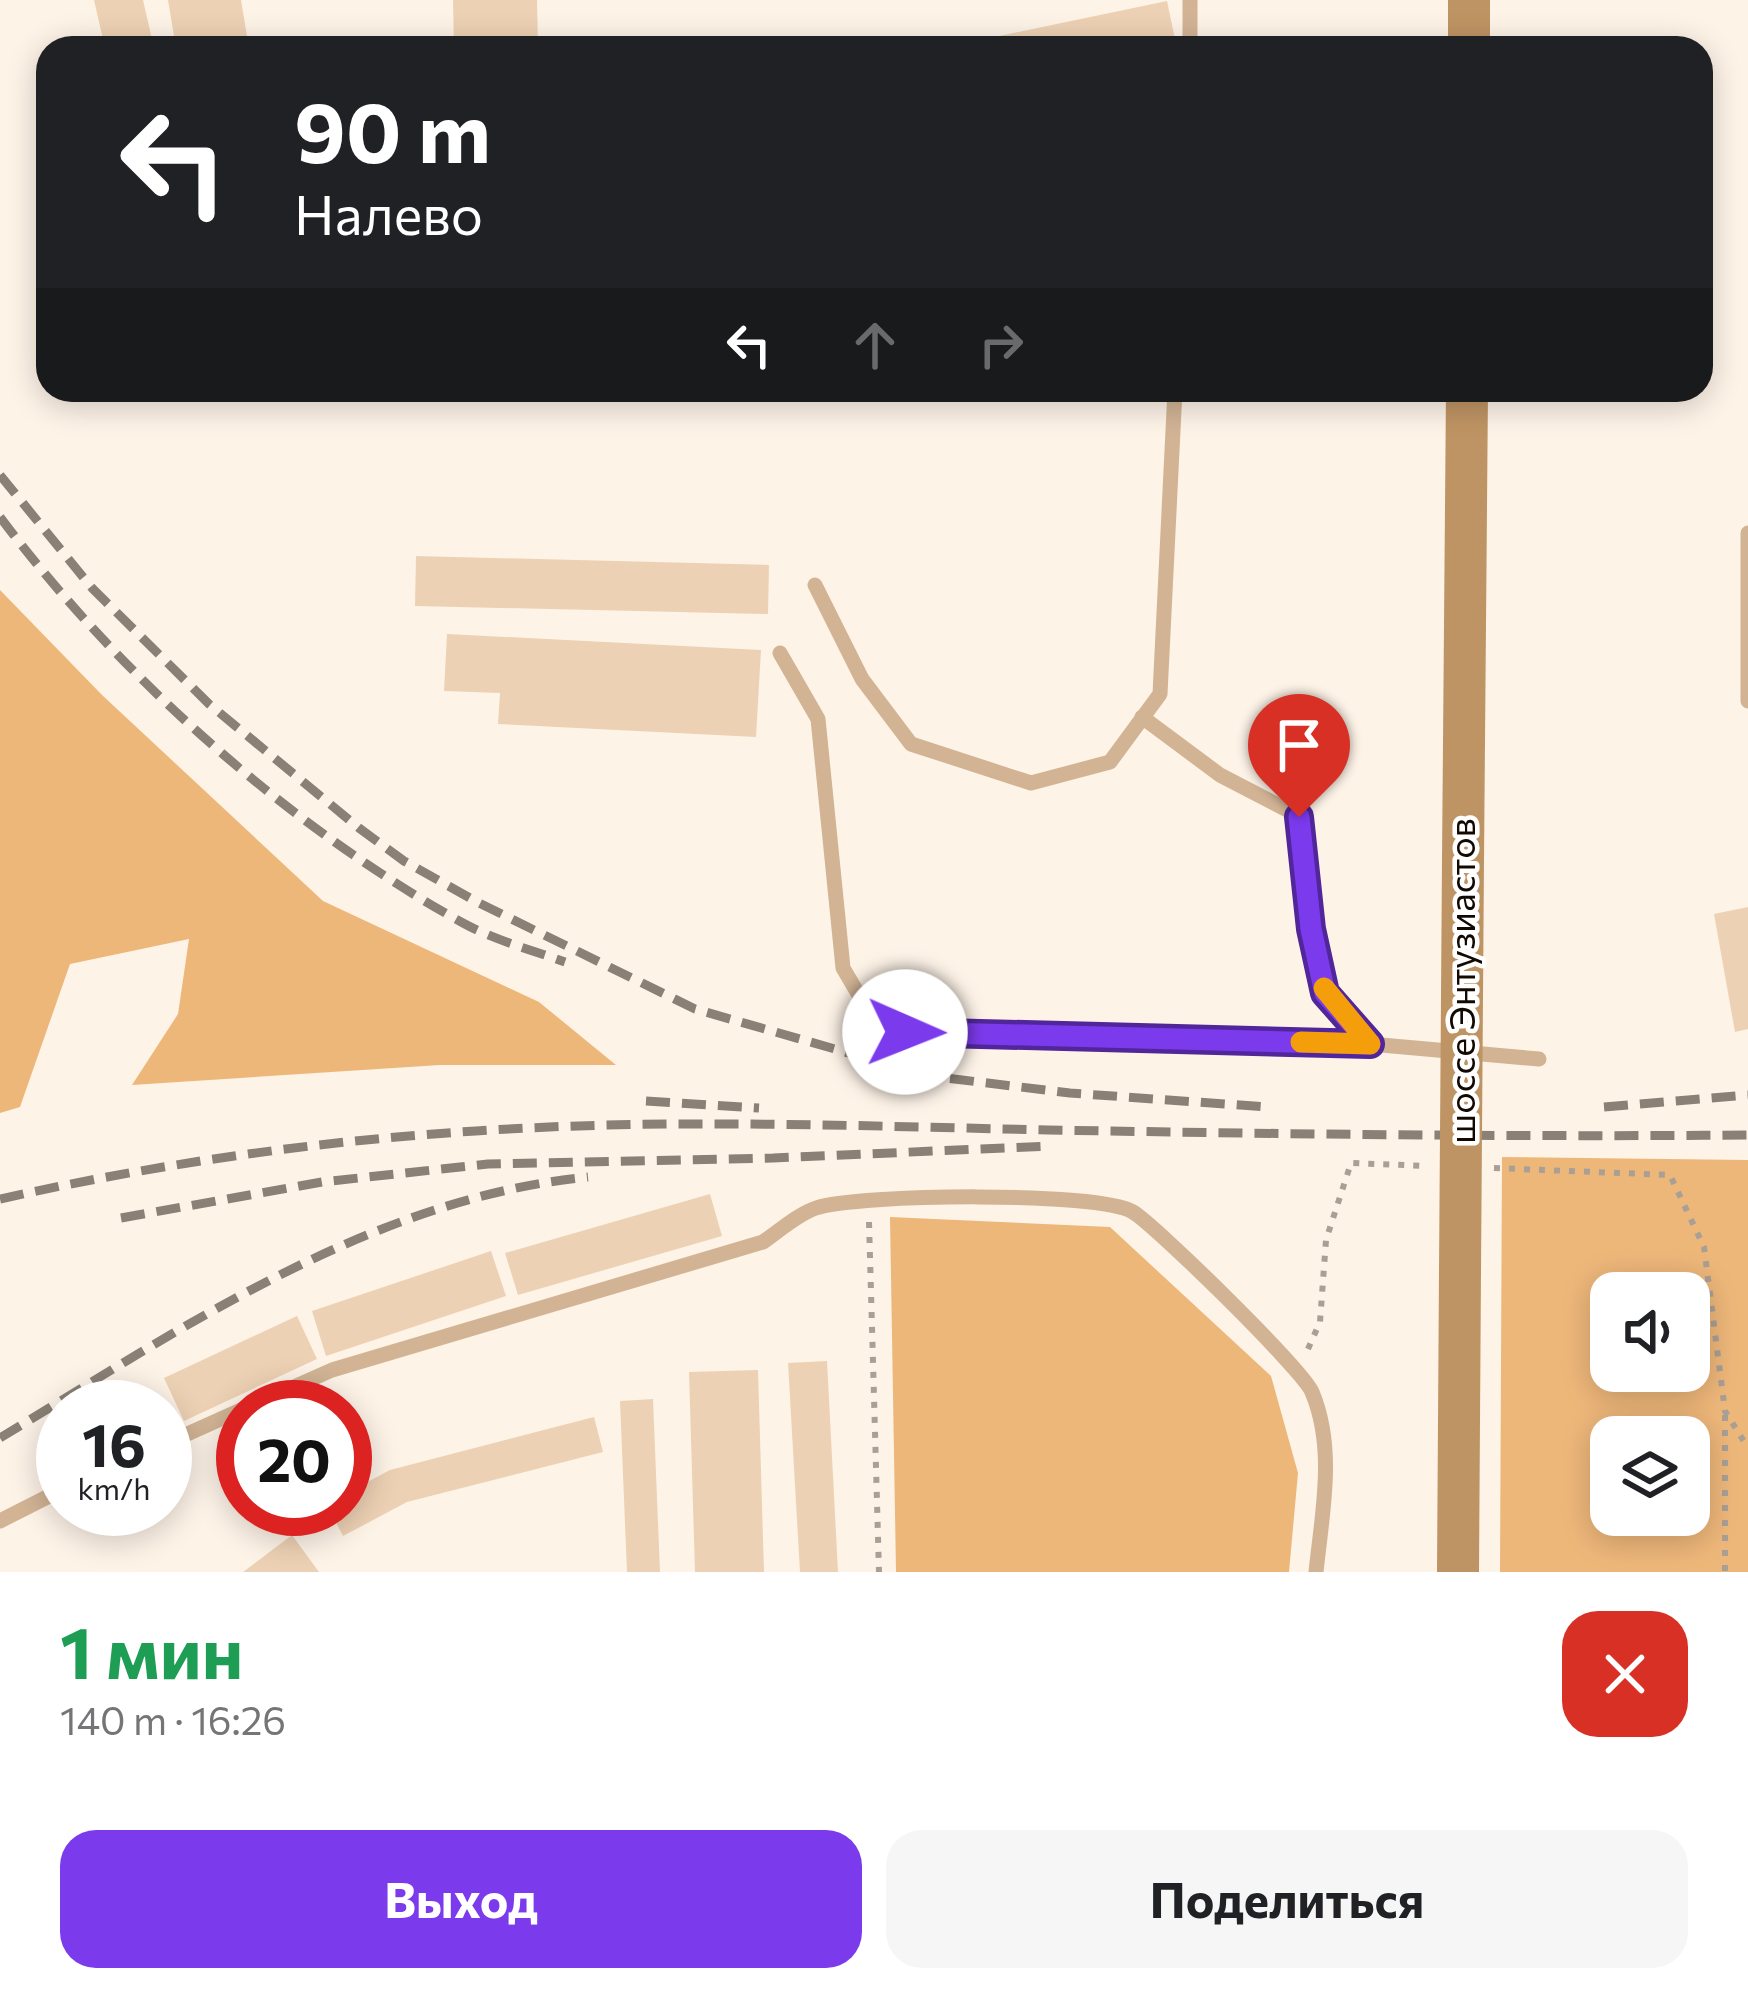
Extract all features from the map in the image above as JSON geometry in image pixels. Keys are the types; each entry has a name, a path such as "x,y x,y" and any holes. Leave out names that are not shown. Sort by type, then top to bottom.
{"main road":[{"path":"1469,0 1469,36"},
{"name":"шоссе Энтузиастов","path":"1458,1572 1467,402"}],"lane":[{"path":"1190,0 1190,36"},
{"path":"815,585 862,679 911,744 1031,783 1110,762 1160,694 1174,402"},
{"path":"1748,533 1748,701"},
{"path":"780,652 818,719 843,968 873,1018 905,1032 1370,1044 1540,1059"},
{"path":"1142,717 1220,775 1299,817 1311,929 1325,993 1370,1044"},
{"path":"309,1380 763,1242 814,1208 868,1200 1076,1198 1132,1211 1250,1322 1312,1389 1327,1455 1316,1572"},
{"path":"0,1521 36,1503"}],"path":[{"path":"868,1200 879,1572"},
{"path":"1705,1247 1725,1411 1725,1572"},
{"path":"1725,1411 1748,1448"}],"shaded area":[{"path":"0,590 102,695 323,901 539,1002 616,1065 440,1065 132,1085 178,1014 189,939 70,964 20,1107 0,1113"},
{"path":"1502,1157 1748,1160 1748,1572 1500,1572"},
{"path":"890,1217 1110,1227 1271,1376 1298,1473 1289,1572 896,1572"}],"building":[{"path":"94,0 143,0 151,36 102,36"},
{"path":"168,0 241,0 247,36 174,36"},
{"path":"453,0 537,0 538,36 454,36"},
{"path":"1167,1 1174,36 999,36"},
{"path":"416,556 769,565 768,614 415,606"},
{"path":"447,634 761,650 756,737 498,724 500,693 444,691"},
{"path":"1748,907 1748,1029 1735,1032 1714,914"},
{"path":"710,1194 722,1236 518,1295 505,1253"},
{"path":"491,1251 506,1296 326,1356 312,1311"},
{"path":"297,1316 317,1359 272,1380 216,1380 216,1406 192,1417 192,1380 164,1378"},
{"path":"827,1361 838,1572 800,1572 788,1363"},
{"path":"758,1370 764,1572 695,1572 689,1372"},
{"path":"653,1399 660,1572 627,1572 620,1401"},
{"path":"594,1417 603,1452 407,1502 372,1521 372,1480 390,1470"},
{"path":"293,1536 319,1572 243,1572"}],"railway":[{"path":"0,475 92,588 209,704 359,828 404,861 477,902 695,1009 929,1076 1070,1093 1267,1107"},
{"path":"0,517 98,634 211,744 271,794 398,885 463,923 565,962"},
{"path":"1604,1107 1748,1095"},
{"path":"646,1101 759,1108"},
{"path":"0,1199 118,1175 297,1148 547,1127 762,1124 1311,1134 1748,1135"},
{"path":"121,1218 322,1182 488,1164 1050,1146"},
{"path":"0,1438 208,1313 355,1240 431,1211 508,1190 588,1177"}],"slow traffic":[{"path":"1301,1042 1370,1044 1324,988"}],"route":[{"path":"905,1032 1370,1044 1325,993 1311,929 1299,817"}]}
